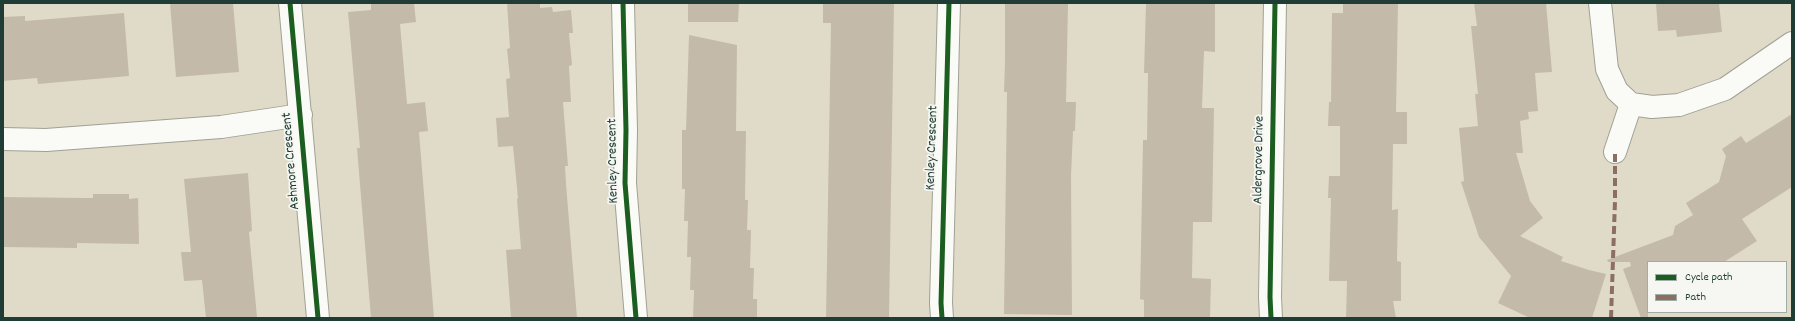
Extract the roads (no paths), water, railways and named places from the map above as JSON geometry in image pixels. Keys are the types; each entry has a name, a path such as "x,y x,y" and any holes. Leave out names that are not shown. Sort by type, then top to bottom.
{"street":[{"name":"Ashmore Crescent","path":"290,3 318,318"},
{"name":"Kenley Crescent","path":"623,3 626,130 625,183 636,318"},
{"name":"Kenley Crescent","path":"942,318 941,303 949,3"},
{"name":"Aldergrove Drive","path":"1271,318 1270,297 1275,3"},
{"path":"1600,3 1607,69 1617,91 1631,104 1652,107 1679,105 1725,89 1792,44"},
{"path":"1615,152 1631,104"},
{"name":"Ashmore Crescent","path":"3,139 46,140 222,127 301,115"}]}
